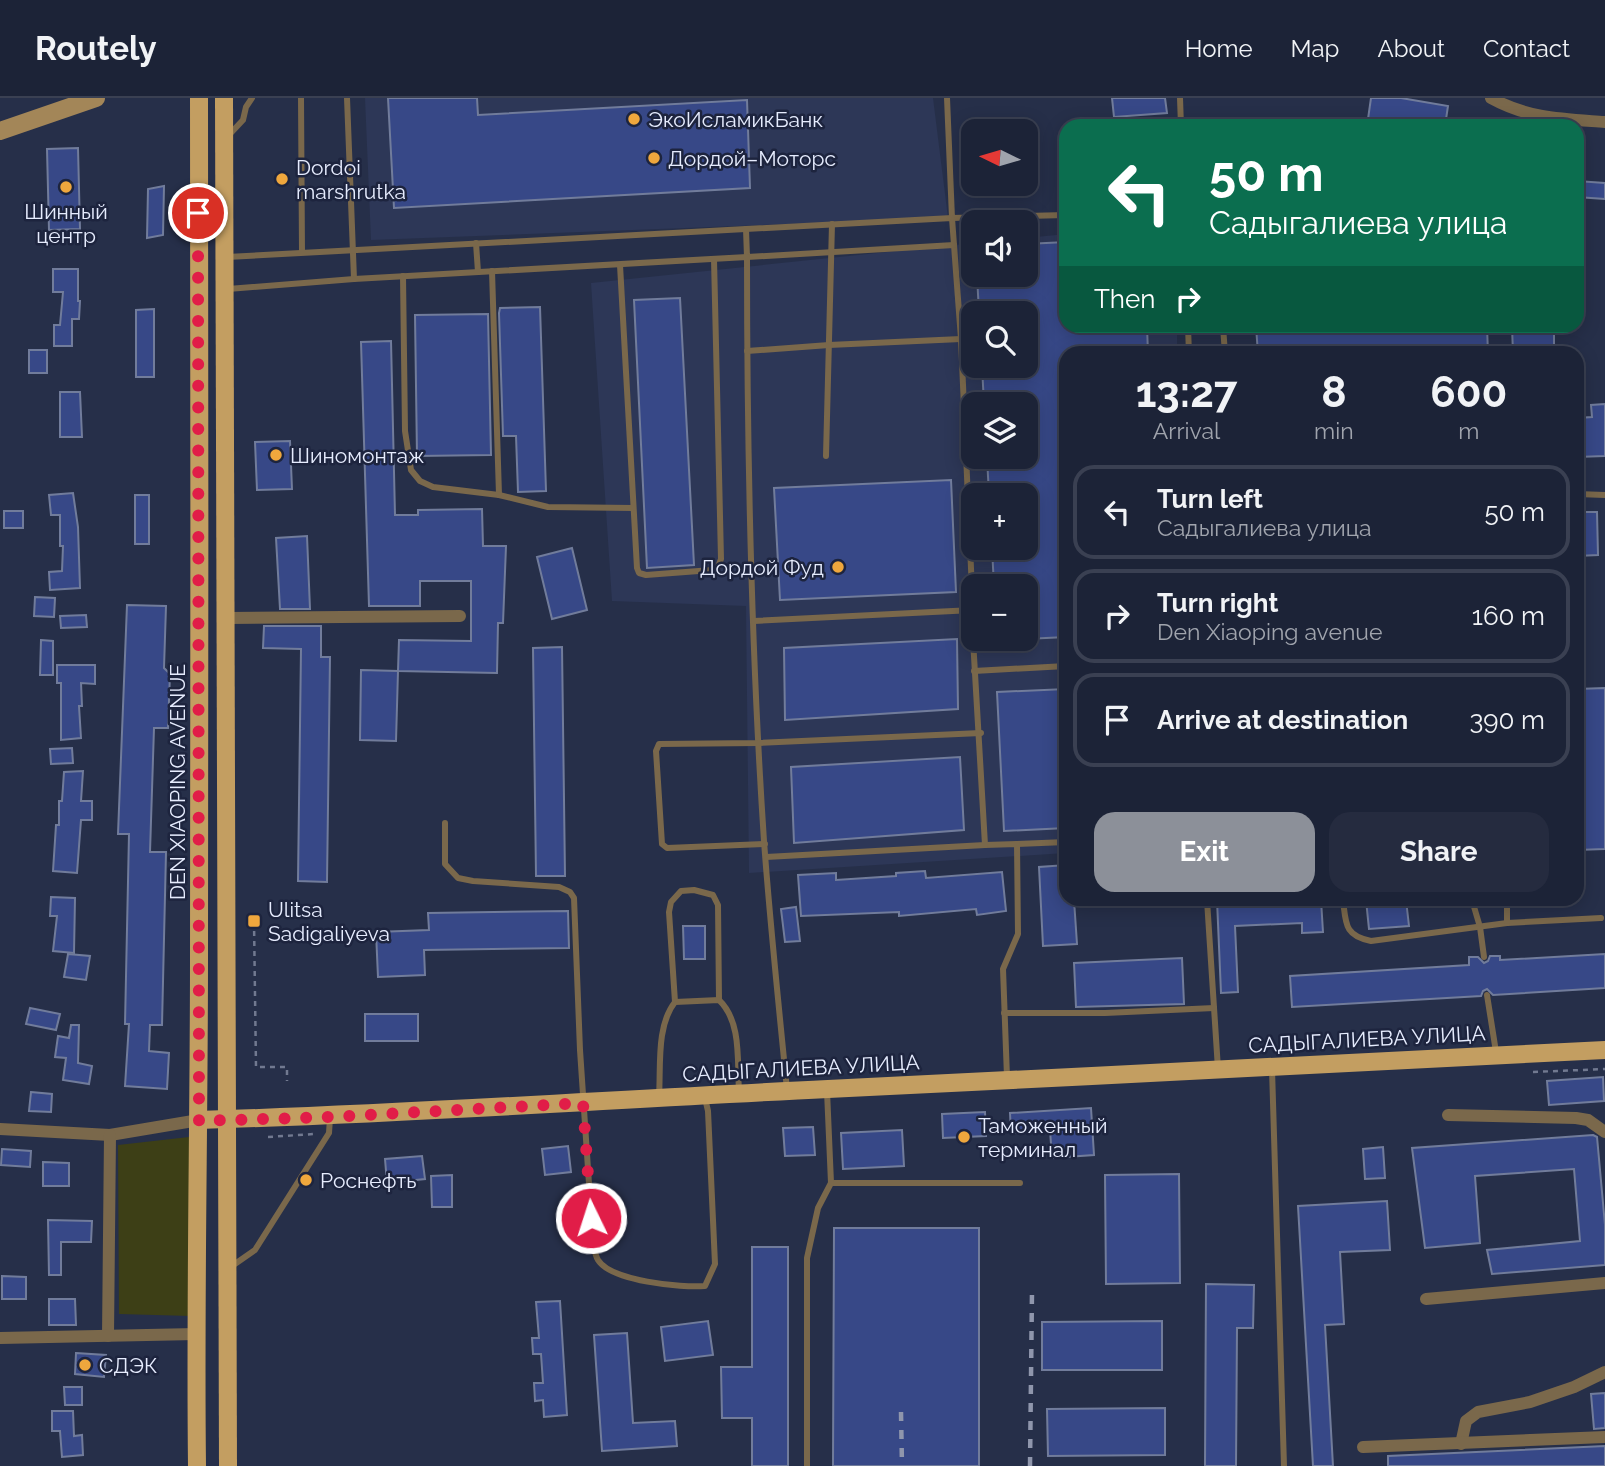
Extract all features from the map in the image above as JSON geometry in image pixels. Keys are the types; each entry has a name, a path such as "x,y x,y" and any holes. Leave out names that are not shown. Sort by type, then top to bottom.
{"main road":[{"name":"DEN XIAOPING AVENUE","path":"197,1466 199,98"},
{"path":"224,98 228,1466"},
{"name":"САДЫГАЛИЕВА УЛИЦА","path":"199,1121 330,1117 739,1093 1008,1082 1605,1050"}],"street":[{"path":"0,131 96,98"},
{"path":"1491,98 1511,109 1537,117 1564,119"},
{"path":"1584,120 1605,122"},
{"path":"227,618 460,616"},
{"path":"1448,1115 1577,1118 1588,1120 1605,1132"},
{"name":"САДЫГАЛИЕВА УЛИЦА","path":"0,1129 110,1135 199,1121"},
{"path":"108,1336 110,1135"},
{"path":"1426,1299 1605,1283"},
{"path":"0,1338 196,1334"},
{"path":"1461,1444 1466,1421 1478,1412 1530,1402 1574,1387 1605,1372"},
{"path":"1363,1447 1605,1437"}],"lane":[{"path":"225,140 243,120 252,98"},
{"path":"301,98 302,252"},
{"path":"348,98 354,279"},
{"path":"747,351 961,339 947,98"},
{"path":"1180,98 1181,119"},
{"path":"225,257 832,224 1059,215"},
{"path":"826,456 832,224"},
{"path":"746,229 758,743 787,1091"},
{"path":"475,243 478,272"},
{"path":"226,289 403,276 954,245"},
{"path":"620,265 637,568 639,573 646,575 712,570 718,567 721,559 715,259"},
{"path":"492,271 499,495"},
{"path":"403,276 405,431 411,470 420,481 433,487 499,495 548,507 634,508"},
{"path":"963,378 971,574"},
{"path":"1584,494 1605,495"},
{"path":"754,621 961,612"},
{"path":"974,651 981,733 985,845"},
{"path":"974,671 1059,666"},
{"path":"765,844 667,848 662,844 656,751 659,744 758,743 981,733"},
{"path":"445,823 445,864 458,878 559,887 570,892 574,898 583,1103 593,1243 598,1261 620,1276 690,1287 705,1286 715,1264 708,1111 704,1096"},
{"path":"766,857 1059,842"},
{"path":"1008,1082 1003,969 1019,929 1017,844"},
{"path":"659,1098 663,1031 667,1013 675,1002 669,912 671,902 681,891 694,890 713,895 718,905 719,1000 727,1008 735,1025 739,1093"},
{"path":"1207,906 1218,1070"},
{"path":"1344,906 1349,931 1359,939 1371,941 1507,923 1601,918"},
{"path":"1474,906 1484,957"},
{"path":"1507,906 1507,923"},
{"path":"1487,995 1497,1056"},
{"path":"675,1002 719,1000"},
{"path":"1004,1013 1105,1013 1214,1008"},
{"path":"1272,1066 1284,1466"},
{"path":"807,1466 807,1258 818,1208 831,1183 827,1089"},
{"path":"227,1269 255,1250 330,1133 330,1117"},
{"path":"831,1183 1020,1183"}],"path":[{"path":"254,922 256,1067 287,1067 287,1081"}],"shaded area":[{"name":"Дордой–Моторс","path":"365,98 933,98 948,218 371,240"},
{"name":"Дордой Фуд","path":"1059,235 1059,333 1177,333 1177,346 1059,346 1059,853 749,873 746,606 612,601 591,283 961,244 961,287 1038,287 1038,237"}],"green space":[{"path":"189,1137 191,1316 119,1314 118,1145"}],"building":[{"path":"388,98 477,98 478,115 747,100 750,188 394,208"},
{"path":"1112,98 1165,98 1167,113 1114,117"},
{"path":"1371,98 1401,98 1448,106 1446,119 1368,119"},
{"path":"78,148 80,229 49,230 47,149"},
{"path":"1584,182 1605,183 1605,199 1584,198"},
{"path":"164,186 163,235 147,238 148,189"},
{"path":"1059,242 1059,333 1147,333 1148,346 1059,346 1059,637 1038,638 1038,574 993,574 993,560 1038,560 1038,483 988,483 988,469 1038,469 1038,392 983,392 983,378 1038,378 1038,301 978,301 978,287 1038,287 1038,243"},
{"path":"53,269 78,269 79,319 72,319 72,346 54,346 54,325 60,325 63,292 53,292"},
{"path":"680,298 694,565 647,568 634,300"},
{"path":"540,307 546,491 518,492 516,436 503,436 499,313 500,308"},
{"path":"154,309 154,377 136,377 136,310"},
{"path":"488,314 491,455 417,456 415,315"},
{"path":"1256,333 1487,333 1488,346 1257,346"},
{"path":"1512,333 1554,333 1554,346 1513,346"},
{"path":"391,341 395,515 418,515 418,510 482,509 483,546 506,546 503,623 498,623 497,673 398,671 399,640 471,641 471,581 420,581 420,606 369,606 361,342"},
{"path":"29,350 47,350 47,373 29,373"},
{"path":"60,392 80,392 82,437 60,437"},
{"path":"1605,404 1605,456 1584,457 1584,418 1592,417 1591,405"},
{"path":"290,441 292,489 257,490 255,442"},
{"path":"951,480 956,592 780,600 774,488"},
{"path":"73,493 78,527 80,588 50,590 49,572 62,571 63,546 60,546 60,515 51,515 49,495"},
{"path":"135,495 149,495 149,544 135,544"},
{"path":"4,511 23,511 23,528 4,528"},
{"path":"1584,512 1597,512 1598,555 1584,556"},
{"path":"307,536 310,609 280,609 276,538"},
{"path":"572,548 587,610 552,619 537,557"},
{"path":"35,597 55,598 54,617 34,616"},
{"path":"127,605 166,606 164,668 170,674 168,728 154,728 150,852 166,852 162,1025 150,1025 149,1051 169,1053 167,1089 125,1086 129,1024 125,1024 129,834 118,834"},
{"path":"86,615 87,627 61,628 60,616"},
{"path":"264,626 321,626 321,657 330,657 327,882 298,881 301,649 263,648"},
{"path":"957,639 958,709 785,720 784,648"},
{"path":"41,640 53,641 53,675 40,675"},
{"path":"562,647 565,876 536,876 533,648"},
{"path":"57,665 95,665 95,684 81,683 81,738 61,740 61,683 57,683"},
{"path":"361,670 398,671 396,741 360,740"},
{"path":"1605,688 1605,849 1584,850 1584,689"},
{"path":"1059,689 1059,828 1004,831 997,692"},
{"path":"72,748 73,763 51,764 50,749"},
{"path":"960,757 964,830 794,843 791,767"},
{"path":"83,771 81,801 92,801 92,820 81,820 77,873 53,871 64,772"},
{"path":"1059,866 1059,906 1074,906 1077,944 1043,946 1039,867"},
{"path":"925,871 926,878 1002,872 1006,911 977,915 976,909 899,916 899,912 801,916 798,875 836,873 836,880"},
{"path":"51,897 75,898 74,953 53,951 57,916 50,916"},
{"path":"1217,906 1321,906 1323,932 1302,933 1302,923 1235,926 1238,992 1221,993"},
{"path":"1367,906 1407,906 1409,926 1369,929"},
{"path":"796,907 800,941 785,942 781,909"},
{"path":"568,911 569,948 424,950 425,975 378,977 376,932 429,930 428,913"},
{"path":"683,926 705,926 705,959 684,959"},
{"path":"68,954 90,956 86,980 64,977"},
{"path":"1605,954 1605,988 1493,995 1487,989 1481,996 1292,1007 1290,976 1469,965 1469,957 1478,957 1484,963 1490,956 1500,956 1500,960"},
{"path":"1182,958 1184,1004 1076,1007 1074,963"},
{"path":"30,1008 60,1014 56,1030 26,1024"},
{"path":"365,1014 418,1014 418,1041 365,1041"},
{"path":"71,1025 79,1025 78,1063 92,1066 89,1084 63,1080 66,1058 55,1057 58,1036 69,1038"},
{"path":"1603,1077 1604,1101 1549,1105 1547,1081"},
{"path":"31,1092 52,1094 51,1112 29,1111"},
{"path":"1091,1108 1094,1155 1052,1158 1050,1130 1011,1133 1010,1113"},
{"path":"985,1112 986,1136 943,1138 942,1114"},
{"path":"813,1127 815,1155 785,1156 783,1128"},
{"path":"902,1130 904,1166 843,1169 841,1133"},
{"path":"1593,1135 1597,1137 1605,1225 1605,1265 1492,1274 1487,1250 1580,1241 1574,1169 1475,1176 1480,1243 1425,1248 1412,1148"},
{"path":"568,1146 571,1172 545,1175 542,1149"},
{"path":"1383,1147 1385,1178 1365,1179 1363,1149"},
{"path":"2,1149 31,1151 30,1167 1,1165"},
{"path":"422,1156 425,1179 387,1183 385,1159"},
{"path":"43,1162 69,1163 69,1186 43,1186"},
{"path":"1179,1174 1180,1283 1106,1284 1105,1175"},
{"path":"452,1175 452,1207 432,1207 431,1176"},
{"path":"1387,1201 1390,1250 1340,1252 1344,1324 1325,1325 1333,1466 1313,1466 1298,1206"},
{"path":"48,1220 92,1221 91,1242 61,1242 61,1275 49,1275"},
{"path":"834,1228 979,1228 979,1466 833,1466"},
{"path":"752,1247 788,1247 788,1466 752,1466 752,1418 722,1418 721,1367 752,1367"},
{"path":"2,1276 26,1277 26,1299 2,1299"},
{"path":"1206,1284 1254,1285 1253,1328 1237,1328 1236,1466 1205,1466"},
{"path":"49,1299 75,1299 76,1325 49,1325"},
{"path":"560,1301 567,1415 544,1417 543,1400 535,1401 534,1383 543,1383 541,1354 533,1354 532,1338 539,1338 536,1302"},
{"path":"708,1321 713,1355 665,1361 661,1327"},
{"path":"1162,1321 1162,1370 1042,1370 1042,1322"},
{"path":"627,1333 633,1423 675,1421 677,1446 602,1451 594,1335"},
{"path":"76,1353 106,1355 104,1377 75,1374"},
{"path":"64,1387 82,1387 82,1405 65,1405"},
{"path":"1605,1393 1605,1428 1594,1429 1591,1394"},
{"path":"1165,1408 1165,1455 1048,1456 1047,1409"},
{"path":"52,1411 73,1411 74,1436 82,1435 83,1455 62,1457 60,1431 52,1431"},
{"path":"1605,1446 1605,1466 1388,1466 1388,1456"}],"railway":[{"path":"1030,1466 1032,1291"},
{"path":"901,1412 902,1466"}],"place":[{"name":"ЭкоИсламикБанк","path":"634,119"},
{"name":"Дордой–Моторс","path":"654,158"},
{"name":"Dordoi marshrutka","path":"282,179"},
{"name":"Шинный центр","path":"66,187"},
{"name":"Шиномонтаж","path":"276,455"},
{"name":"Дордой Фуд","path":"838,567"},
{"name":"Ulitsa Sadigaliyeva","path":"254,921"},
{"name":"Таможенный терминал","path":"964,1137"},
{"name":"Роснефть","path":"306,1180"},
{"name":"СДЭК","path":"85,1365"}],"route":[{"path":"198,213 199,1121 330,1117 583,1103 591,1218"}]}
